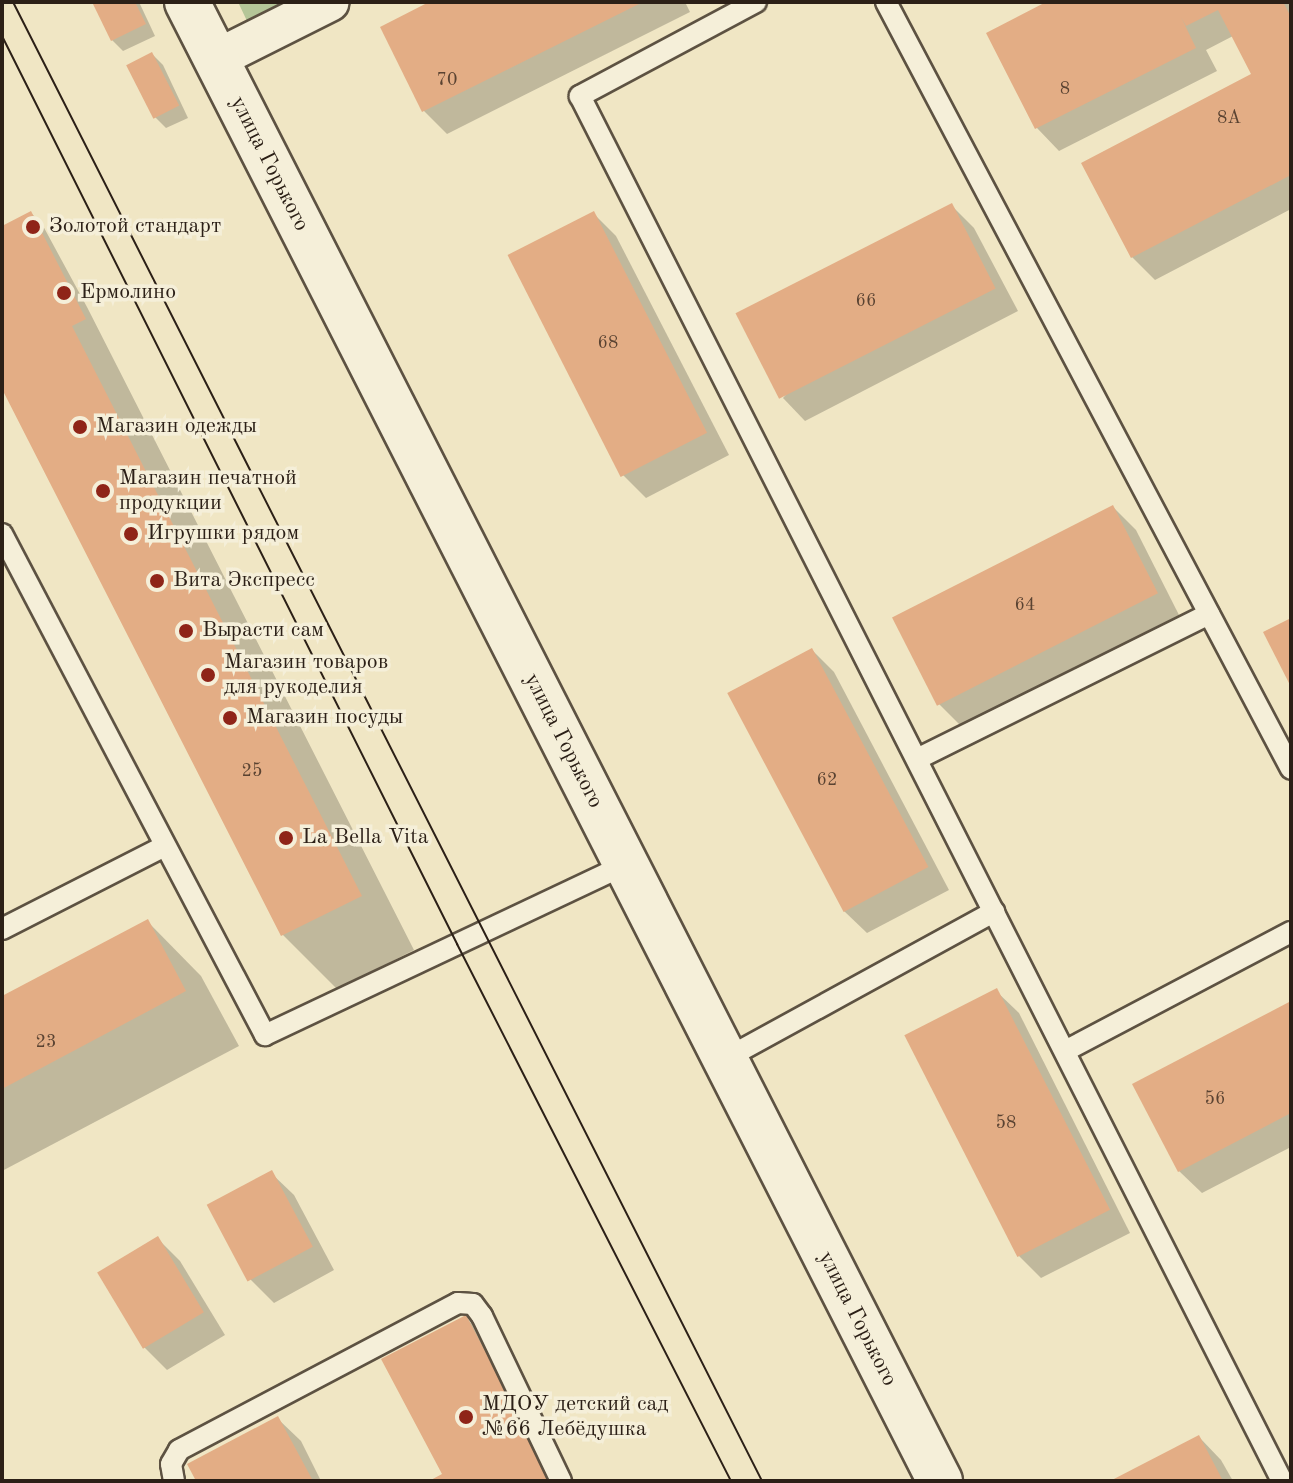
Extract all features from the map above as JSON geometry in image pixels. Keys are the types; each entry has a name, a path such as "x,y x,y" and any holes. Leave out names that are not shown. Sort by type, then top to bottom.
{"street":[{"name":"улица Горького","path":"187,2 940,1481"},
{"path":"216,59 330,2"}],"lane":[{"path":"756,2 580,96 1282,1481"},
{"path":"886,2 1291,769"},
{"path":"2,534 265,1035 626,864"},
{"path":"917,759 1209,614"},
{"path":"2,929 165,846"},
{"path":"725,1059 994,912"},
{"path":"1065,1051 1291,932"},
{"path":"174,1481 171,1464 179,1450 458,1303 473,1304 482,1316 561,1481"}],"green space":[{"path":"238,2 284,2 247,21"}],"building":[{"path":"92,2 135,2 146,24 111,41"},
{"path":"429,2 643,2 422,112 380,27"},
{"path":"1046,2 1283,2 1291,17 1291,175 1131,258 1081,163 1251,74 1218,10 1186,26 1181,17 1196,48 1035,129 986,33"},
{"path":"152,52 179,105 153,119 126,65"},
{"path":"952,203 996,289 779,399 735,313"},
{"path":"31,211 86,319 72,326 362,896 281,936 2,389 2,226"},
{"path":"594,211 707,433 621,477 508,255"},
{"path":"1113,505 1158,593 937,706 892,618"},
{"path":"1291,618 1291,687 1263,632"},
{"path":"812,648 928,867 844,912 727,693"},
{"path":"148,919 186,991 2,1089 2,996"},
{"path":"997,988 1110,1210 1017,1257 904,1035"},
{"path":"1291,1001 1291,1113 1178,1172 1132,1084"},
{"path":"272,1170 313,1247 248,1282 207,1205"},
{"path":"158,1236 204,1312 143,1349 97,1273"},
{"name":"МДОУ детский сад №66 Лебёдушка","path":"466,1315 554,1481 429,1481 442,1474 381,1359"},
{"path":"278,1416 313,1481 196,1481 187,1464"},
{"path":"1199,1435 1223,1481 1110,1481"}],"tram line":[{"path":"13,2 762,1481"},
{"path":"2,36 457,944 731,1481"}],"place":[{"name":"Золотой стандарт","path":"33,227"},
{"name":"Ермолино","path":"64,293"},
{"name":"Магазин одежды","path":"80,427"},
{"name":"Магазин печатной продукции","path":"103,491"},
{"name":"Игрушки рядом","path":"131,534"},
{"name":"Вита Экспресс","path":"157,581"},
{"name":"Вырасти сам","path":"186,631"},
{"name":"Магазин товаров для рукоделия","path":"208,675"},
{"name":"Магазин посуды","path":"230,718"},
{"name":"La Bella Vita","path":"286,838"},
{"name":"МДОУ детский сад №66 Лебёдушка","path":"466,1417"}]}
